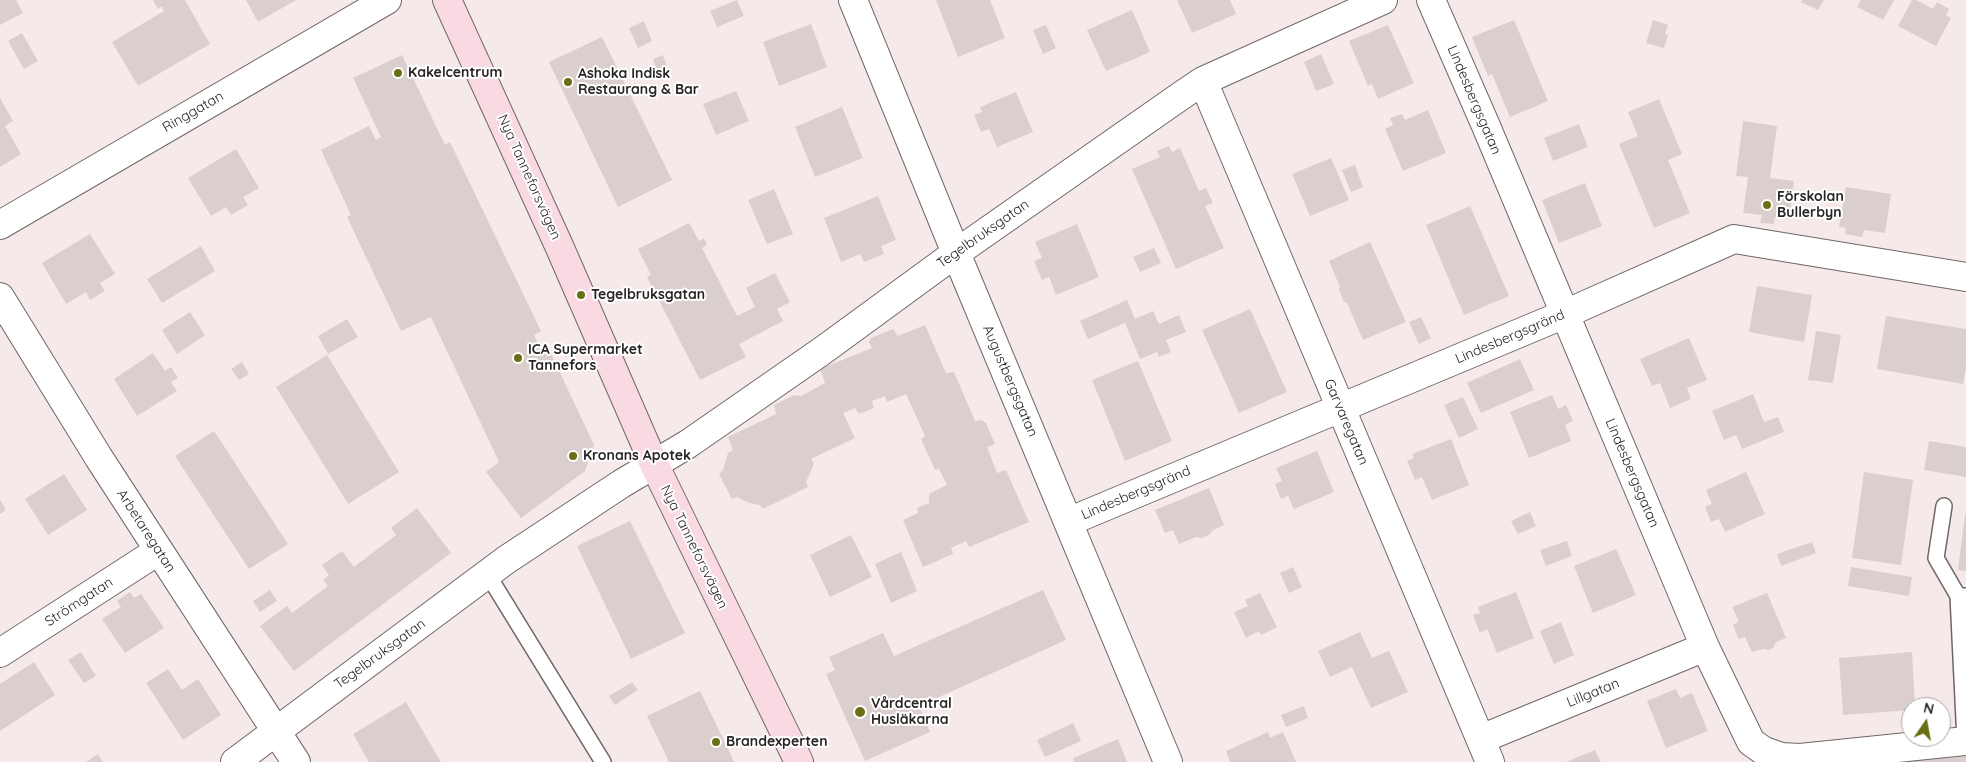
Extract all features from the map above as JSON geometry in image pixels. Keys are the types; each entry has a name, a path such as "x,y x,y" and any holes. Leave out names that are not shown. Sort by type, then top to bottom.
{"main road":[{"name":"Nya Tanneforsvägen","path":"447,0 556,239 654,464 799,762"}],"street":[{"name":"Ringgatan","path":"0,225 387,0"},
{"name":"Augustbergsgatan","path":"853,0 1168,762"},
{"name":"Tegelbruksgatan","path":"235,762 506,560 608,493 688,444 822,351 956,253 1203,81 1383,0"},
{"name":"Lindesbergsgatan","path":"1431,0 1705,647 1751,742 1764,751 1781,757 1800,758 1965,741"},
{"name":"Garvaregatan","path":"1203,81 1486,750"},
{"name":"Lindesbergsgränd","path":"1068,522 1565,314 1734,239 1966,277"},
{"name":"Arbetaregatan","path":"0,297 158,551 277,730 296,762"},
{"name":"Strömgatan","path":"0,653 158,551"},
{"name":"Lillgatan","path":"1486,750 1705,647"}],"lane":[{"path":"1944,506 1936,558 1962,596 1965,741"},
{"path":"488,575 603,762"}],"building":[{"path":"0,0 16,0 23,13 0,25"},
{"path":"153,0 185,0 210,44 138,86 112,42 164,11 162,6 158,9"},
{"path":"246,0 296,0 258,22"},
{"path":"737,0 744,16 717,27 710,11"},
{"path":"936,0 990,0 1005,38 958,57"},
{"path":"1177,0 1230,0 1236,14 1192,33"},
{"path":"1802,0 1824,0 1818,10 1801,2"},
{"path":"1861,0 1894,0 1883,20 1857,7"},
{"path":"1912,0 1916,0 1933,9 1937,2 1949,9 1946,15 1951,18 1936,46 1898,26"},
{"path":"1132,10 1150,52 1106,71 1087,30"},
{"path":"1514,20 1548,101 1510,117 1492,74 1488,76 1472,37"},
{"path":"1653,20 1668,25 1665,34 1668,35 1664,48 1646,43"},
{"path":"644,21 652,41 638,48 629,28"},
{"path":"811,24 827,67 779,86 763,42"},
{"path":"1046,25 1056,48 1043,54 1033,30"},
{"path":"1388,25 1414,83 1378,99 1372,84 1368,86 1349,41"},
{"path":"22,33 38,61 24,69 8,41"},
{"path":"602,37 672,180 618,207 549,62"},
{"path":"1321,54 1334,84 1316,91 1304,62"},
{"path":"402,55 445,145 450,142 541,331 534,335 541,350 548,347 594,445 585,471 521,518 486,472 499,462 431,317 401,331 347,217 351,215 321,150 369,126 376,140 381,137 353,78"},
{"path":"663,55 668,69 658,73 653,59"},
{"path":"736,91 749,121 716,135 703,104"},
{"path":"1016,92 1033,132 997,147 989,129 981,132 974,115 982,112 980,107"},
{"path":"0,98 13,121 5,126 21,154 0,167"},
{"path":"1659,99 1682,154 1668,160 1690,213 1654,228 1619,144 1638,136 1628,112"},
{"path":"842,107 863,158 815,177 795,127"},
{"path":"1428,110 1446,153 1403,171 1385,129 1393,125 1390,118 1402,114 1405,120"},
{"path":"1743,121 1777,126 1770,178 1794,181 1789,219 1775,217 1774,224 1760,223 1762,215 1743,213 1748,177 1736,176"},
{"path":"1579,124 1588,147 1553,161 1544,138"},
{"path":"1169,146 1172,152 1180,148 1199,191 1206,188 1213,203 1205,206 1224,248 1176,269 1132,169 1160,157 1157,151"},
{"path":"236,149 259,188 243,197 248,205 231,215 226,207 211,216 188,178"},
{"path":"1331,158 1349,200 1310,216 1292,174"},
{"path":"1355,165 1363,187 1351,192 1342,170"},
{"path":"1585,183 1602,226 1559,243 1542,200"},
{"path":"1846,187 1891,194 1885,233 1864,230 1862,237 1845,234 1846,228 1839,227"},
{"path":"774,189 793,234 767,244 748,200"},
{"path":"878,196 896,240 881,246 884,254 864,262 860,254 841,262 824,218"},
{"path":"1470,206 1509,296 1464,315 1426,225"},
{"path":"689,223 699,241 704,238 707,245 702,248 737,316 755,307 746,288 775,273 790,302 777,309 783,321 739,344 746,357 700,380 647,277 651,275 638,249"},
{"path":"1077,224 1099,277 1056,295 1049,277 1042,280 1034,261 1042,258 1035,242"},
{"path":"90,234 115,274 100,283 105,291 90,300 86,292 66,304 42,263"},
{"path":"1370,242 1406,322 1363,340 1347,303 1344,302 1329,261"},
{"path":"201,246 215,271 162,303 147,279"},
{"path":"1154,248 1161,263 1140,272 1133,257"},
{"path":"1757,286 1812,295 1804,342 1749,332"},
{"path":"1127,300 1135,319 1153,311 1159,324 1179,315 1186,332 1166,340 1171,352 1159,357 1157,352 1140,359 1125,323 1088,339 1080,321"},
{"path":"1250,309 1287,392 1239,413 1202,330"},
{"path":"190,312 205,335 177,354 162,330"},
{"path":"1886,316 1966,329 1966,367 1963,384 1877,369"},
{"path":"1421,317 1431,338 1419,344 1409,322"},
{"path":"347,319 358,337 328,354 318,336"},
{"path":"925,325 946,373 954,372 975,421 981,420 986,423 995,444 987,447 997,473 1006,470 1029,522 969,547 966,541 951,548 953,554 923,567 903,520 918,513 917,508 929,503 929,494 947,485 939,469 935,470 921,439 925,436 906,394 887,402 885,396 872,401 874,408 859,414 855,408 843,413 855,438 811,459 814,464 806,482 808,487 763,509 760,505 749,503 737,497 732,499 719,474 723,470 728,453 733,450 728,437 776,414 774,405 794,395 801,396 825,383 820,369 872,348 869,342 871,338 893,329 898,336"},
{"path":"1816,331 1841,335 1833,383 1808,380"},
{"path":"1689,338 1707,380 1687,388 1691,399 1670,408 1660,383 1652,386 1640,359"},
{"path":"153,353 165,371 171,367 178,378 171,382 177,391 137,416 114,379"},
{"path":"327,355 399,472 348,504 276,387"},
{"path":"1520,359 1534,390 1481,413 1467,383"},
{"path":"1138,361 1172,441 1125,461 1092,380"},
{"path":"242,362 249,374 239,380 231,369"},
{"path":"1753,394 1764,422 1778,417 1784,432 1742,449 1736,435 1724,440 1712,411"},
{"path":"1552,395 1558,409 1566,405 1573,421 1565,425 1571,441 1529,458 1510,412"},
{"path":"1463,397 1478,429 1459,438 1444,405"},
{"path":"214,431 288,544 249,569 175,456"},
{"path":"1451,439 1469,485 1432,500 1422,477 1415,480 1407,461 1414,458 1412,454"},
{"path":"1929,441 1966,447 1966,477 1924,470"},
{"path":"1317,451 1334,492 1294,509 1288,496 1281,499 1275,484 1282,481 1276,468"},
{"path":"1746,472 1765,514 1725,532 1719,519 1711,522 1705,507 1712,504 1706,490"},
{"path":"1864,472 1913,480 1901,565 1852,558"},
{"path":"64,474 87,510 48,535 25,499"},
{"path":"1209,488 1224,525 1202,538 1196,537 1179,544 1173,530 1165,533 1155,510"},
{"path":"0,500 6,510 0,514"},
{"path":"417,508 451,553 294,671 260,626 287,606 292,613 328,586 323,580 329,575 322,565 342,551 354,567 396,535 391,528"},
{"path":"1530,512 1536,526 1518,534 1511,521"},
{"path":"1966,514 1966,571 1958,570"},
{"path":"630,521 685,633 631,659 577,546"},
{"path":"851,535 872,577 830,597 810,555"},
{"path":"1567,541 1572,556 1546,566 1540,550"},
{"path":"1812,542 1816,553 1781,566 1777,554"},
{"path":"1616,549 1636,595 1593,613 1574,566"},
{"path":"901,552 917,591 891,603 875,564"},
{"path":"1293,567 1302,587 1289,593 1280,573"},
{"path":"1851,567 1912,577 1909,596 1848,586"},
{"path":"270,590 277,601 260,612 253,601"},
{"path":"1043,590 1066,640 919,706 930,732 865,761 826,674 835,670 829,657 883,633 894,656"},
{"path":"130,592 134,598 141,594 164,628 125,653 102,619 121,607 117,601"},
{"path":"1516,592 1534,638 1497,653 1487,629 1480,633 1473,615 1480,613 1478,607"},
{"path":"1260,593 1277,627 1261,635 1259,631 1246,638 1234,612 1248,606 1245,600"},
{"path":"1767,593 1786,638 1776,642 1773,648 1752,652 1745,637 1738,638 1733,625 1739,621 1732,607"},
{"path":"1561,622 1574,655 1554,664 1540,631"},
{"path":"1360,632 1372,658 1389,651 1408,692 1371,708 1352,667 1330,677 1318,651"},
{"path":"81,652 96,676 84,683 68,660"},
{"path":"1912,652 1914,697 1901,697 1901,711 1843,715 1839,658"},
{"path":"34,662 55,695 0,731 0,684"},
{"path":"168,669 182,690 198,679 221,715 183,740 146,683"},
{"path":"632,682 638,690 615,705 609,696"},
{"path":"1676,689 1680,698 1692,693 1708,731 1666,748 1647,701"},
{"path":"700,691 734,762 669,762 647,716"},
{"path":"406,702 441,762 369,762 353,734"},
{"path":"1304,706 1308,718 1286,727 1281,715"},
{"path":"1073,723 1081,741 1045,757 1037,740"},
{"path":"1268,732 1270,738 1283,732 1296,762 1230,762 1226,751"},
{"path":"1118,739 1127,762 1074,762 1073,758"},
{"path":"1595,750 1601,762 1566,762"},
{"path":"98,754 103,762 86,762"},
{"path":"1966,755 1966,762 1908,762 1908,760"}],"place":[{"name":"Kakelcentrum","path":"398,73"},
{"name":"Ashoka Indisk Restaurang & Bar","path":"568,82"},
{"name":"Förskolan Bullerbyn","path":"1767,205"},
{"name":"Tegelbruksgatan","path":"581,295"},
{"name":"ICA Supermarket Tannefors","path":"518,358"},
{"name":"Kronans Apotek","path":"573,456"},
{"name":"Vårdcentral Husläkarna","path":"860,712"},
{"name":"Brandexperten","path":"716,742"}]}
